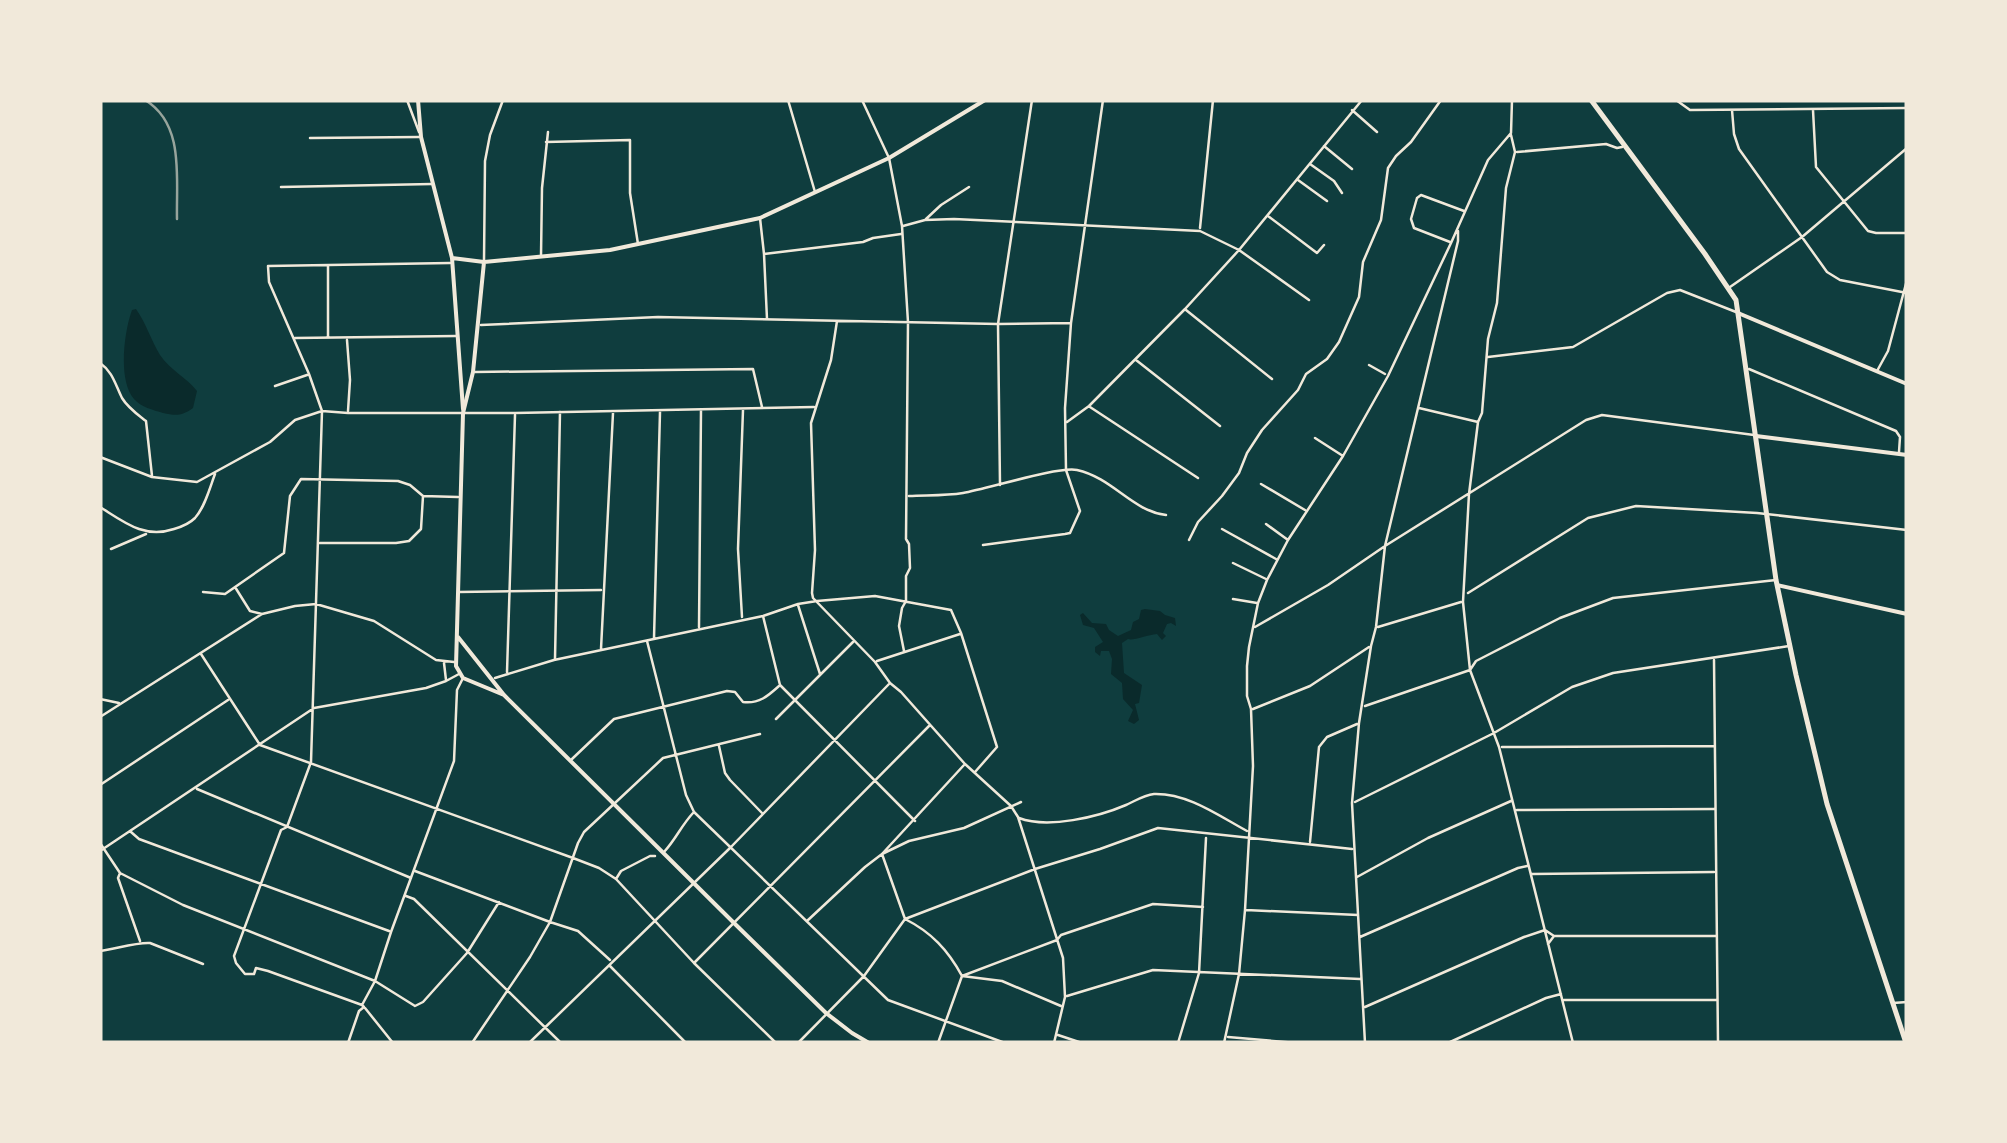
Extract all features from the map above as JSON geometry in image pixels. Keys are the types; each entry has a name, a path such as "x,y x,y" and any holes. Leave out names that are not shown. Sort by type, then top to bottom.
{"main road":[{"path":"418,100 421,137 452,261 463,414 456,633 465,659 461,676 504,695"},
{"path":"452,261 484,262 610,250 760,218 889,158 984,100"},
{"path":"1591,100 1736,300 1777,582 1826,804 1906,1043"},
{"path":"463,414 473,372 484,262"},
{"path":"1738,313 1907,384"},
{"path":"1756,436 1907,455"},
{"path":"1777,582 1907,614"},
{"path":"456,633 465,659 487,672 504,695 826,1013 868,1043"},
{"path":"480,684 487,672"}],"street":[{"path":"310,138 421,137 407,100"},
{"path":"484,262 486,161 490,135 503,100"},
{"path":"788,100 816,193"},
{"path":"862,100 889,158 902,226 908,322 906,539 910,568 899,626 904,651"},
{"path":"1000,485 998,324 1032,100"},
{"path":"984,545 1070,532 1080,512 1066,470 1071,323 1103,100"},
{"path":"1200,231 1212,100"},
{"path":"1066,422 1089,406 1185,309 1239,250 1362,100"},
{"path":"1189,540 1198,522 1240,473 1262,430 1298,390 1306,374 1327,359 1339,342 1359,297 1362,262 1381,220 1388,168 1440,100"},
{"path":"1512,100 1510,133 1515,152 1506,188 1497,304 1488,340 1478,422 1464,602 1470,670 1499,747 1573,1043"},
{"path":"1676,100 1690,110 1907,108"},
{"path":"1352,110 1377,132"},
{"path":"1732,110 1739,149 1827,272 1840,280 1906,292"},
{"path":"1812,110 1816,167 1868,231 1907,234"},
{"path":"541,258 548,132"},
{"path":"1224,1043 1239,974 1245,910 1253,766 1247,666 1258,603 1288,540 1343,456 1388,376 1488,160 1510,133"},
{"path":"546,142 630,140 630,192 638,244"},
{"path":"1323,145 1352,169"},
{"path":"1515,152 1624,146"},
{"path":"1729,288 1802,237 1907,148"},
{"path":"1309,163 1334,181 1342,194"},
{"path":"1297,179 1328,201"},
{"path":"281,188 433,184"},
{"path":"925,220 969,187"},
{"path":"1452,243 1414,228 1411,220 1415,201 1421,195 1465,211"},
{"path":"1267,216 1317,253 1324,245"},
{"path":"760,218 767,320"},
{"path":"902,226 925,220 1200,231 1239,250 1309,300"},
{"path":"1365,1043 1352,803 1359,723 1386,546 1458,229"},
{"path":"764,254 902,234"},
{"path":"391,1041 363,1006 256,968 254,974 245,974 234,956 311,762 314,708 322,410 269,282 268,266 452,261"},
{"path":"328,266 328,339"},
{"path":"1876,372 1888,351 1907,280"},
{"path":"1487,357 1573,347 1667,293 1680,290 1738,313"},
{"path":"1185,309 1272,378"},
{"path":"479,324 658,317 1071,323"},
{"path":"838,321 831,360 811,423 813,598 965,764 1011,806 1018,818 1063,958 1065,997 1054,1043"},
{"path":"294,338 456,336"},
{"path":"347,338 348,413"},
{"path":"1135,359 1220,426"},
{"path":"100,363 110,372 123,399 146,422 152,478"},
{"path":"1369,365 1388,376"},
{"path":"1746,368 1896,431 1900,437 1899,454"},
{"path":"473,372 753,369 762,408"},
{"path":"275,386 309,374"},
{"path":"1089,406 1198,478"},
{"path":"100,456 152,478 196,482 270,442 295,420 322,410 463,414 815,407"},
{"path":"1417,408 1478,422"},
{"path":"742,620 738,549 743,409"},
{"path":"654,638 660,410"},
{"path":"700,628 702,410"},
{"path":"601,651 613,411"},
{"path":"554,660 560,412"},
{"path":"507,673 515,413"},
{"path":"1254,627 1328,585 1586,420 1602,415 1756,436"},
{"path":"1315,438 1343,456"},
{"path":"907,496 959,494 1072,469 1115,486 1139,506 1166,514"},
{"path":"100,507 133,528 163,533 195,518 216,472"},
{"path":"203,592 225,594 284,553 290,496 301,480 398,481 423,496 460,496"},
{"path":"1261,484 1306,511"},
{"path":"319,543 409,541 421,529 423,496"},
{"path":"1465,594 1588,518 1636,506 1766,514 1907,530"},
{"path":"1266,524 1288,540"},
{"path":"1222,529 1278,560"},
{"path":"111,549 147,533"},
{"path":"1233,562 1267,580"},
{"path":"1363,706 1470,670 1476,661 1560,618 1613,598 1777,582"},
{"path":"234,586 250,611 262,614"},
{"path":"458,592 604,590"},
{"path":"494,679 554,660 763,616 798,604 875,596 906,601 951,610 961,633 997,748 975,772"},
{"path":"1233,599 1258,603"},
{"path":"1376,628 1464,602"},
{"path":"100,717 262,614 295,606 316,604 374,621 444,662 465,659"},
{"path":"798,604 820,675"},
{"path":"763,616 780,685 915,820"},
{"path":"875,662 961,633"},
{"path":"646,640 694,812 891,1003 1005,1043"},
{"path":"776,719 854,641"},
{"path":"1252,709 1310,686 1371,646"},
{"path":"1352,803 1494,733 1572,687 1614,673 1790,646"},
{"path":"201,654 260,745 573,858 616,878 654,922 776,1043"},
{"path":"1714,658 1718,1043"},
{"path":"444,662 446,682"},
{"path":"102,849 314,708 394,694 461,676"},
{"path":"348,1043 375,981 454,761 461,676"},
{"path":"529,1043 730,848 890,683"},
{"path":"572,760 614,719 732,691 743,702 755,702 780,685"},
{"path":"100,699 120,703"},
{"path":"100,786 230,699"},
{"path":"1310,843 1319,746 1327,737 1359,723"},
{"path":"694,963 931,724"},
{"path":"472,1043 550,922 584,832 659,760 760,734"},
{"path":"718,744 725,773 763,814"},
{"path":"1499,747 1716,746"},
{"path":"806,922 882,854 965,764"},
{"path":"196,788 411,878"},
{"path":"1018,818 1035,823 1068,820 1104,813 1150,794 1181,797 1249,835"},
{"path":"1356,878 1428,838 1512,800"},
{"path":"882,854 909,841 964,828 1021,802"},
{"path":"1515,810 1716,809"},
{"path":"664,852 694,812"},
{"path":"798,1043 864,976 905,918 1035,869 1158,828 1354,849"},
{"path":"130,830 139,839 391,932"},
{"path":"1178,1043 1199,973 1206,835"},
{"path":"100,843 120,874 183,905 375,981 410,1004 419,1005 467,953 500,902"},
{"path":"882,854 905,918 941,944 962,976 1002,982 1063,1006"},
{"path":"616,878 621,871 655,856"},
{"path":"1358,938 1529,866"},
{"path":"414,870 578,931 686,1043"},
{"path":"1531,874 1716,872"},
{"path":"120,874 118,878 140,942"},
{"path":"405,895 414,899 561,1043"},
{"path":"962,976 1057,940 1061,935 1153,904 1203,907"},
{"path":"1245,910 1358,915"},
{"path":"1545,930 1554,936 1718,936"},
{"path":"1364,1008 1545,930"},
{"path":"1548,944 1554,936"},
{"path":"100,951 150,943 203,964"},
{"path":"1065,997 1153,970 1361,979"},
{"path":"938,1043 962,976"},
{"path":"1448,1043 1561,994"},
{"path":"1563,1000 1717,1000"},
{"path":"1892,1003 1907,1002"},
{"path":"1057,1035 1082,1043"},
{"path":"1226,1037 1297,1043"}],"water":[{"path":"136,309 160,355 197,391 193,408 186,413 172,415 147,408 129,391 124,369 126,333 132,310"},
{"path":"1145,609 1175,618 1176,626 1167,624 1162,640 1157,634 1122,643 1124,673 1142,685 1139,703 1135,704 1139,720 1134,724 1128,721 1133,710 1123,699 1122,683 1111,674 1109,651 1101,651 1100,656 1095,652 1095,647 1103,642 1094,628 1083,625 1080,615 1083,613 1092,623 1106,624 1118,636 1131,630"}],"railway":[{"path":"145,100 158,110 172,137 176,153 177,219"}]}
